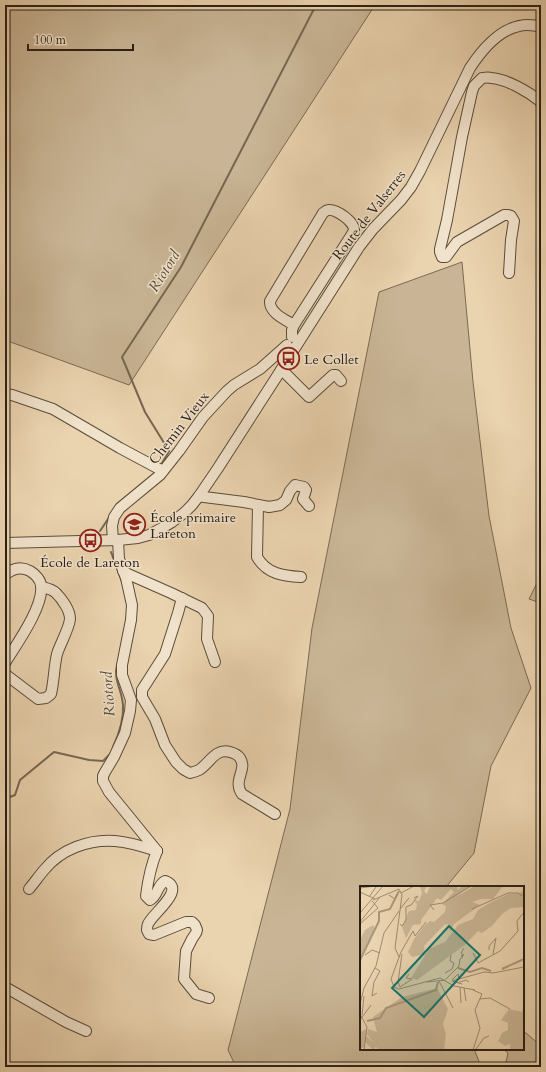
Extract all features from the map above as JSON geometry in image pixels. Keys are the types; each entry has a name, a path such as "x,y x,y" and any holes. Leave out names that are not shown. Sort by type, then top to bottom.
{"street":[{"name":"Route de Valserres","path":"5,543 138,538 149,535 162,528 184,513 199,496 218,468 281,370 293,343 359,247 373,229 401,200 411,187 476,58 495,39 507,30 517,26 527,25 541,27"},
{"path":"509,273 514,221 513,218 508,215 504,215 462,238 444,257 441,255 440,249 450,207 462,137 474,86 482,78 491,78 504,81 530,94 541,102"},
{"path":"293,343 292,330 294,325 354,231 355,228 349,219 343,215 328,210 323,214 270,301 273,311 294,325"},
{"name":"Chemin Vieux","path":"157,851 109,792 103,781 103,776 125,733 131,700 122,675 122,665 131,620 132,605 126,578 119,559 112,526 114,517 120,508 182,448 196,426 223,395 234,385 260,369 293,343"},
{"path":"281,370 309,397 333,375 336,375 341,381"},
{"path":"5,394 53,409 120,448 160,469"},
{"path":"199,496 269,507 280,505 286,500 290,491 295,486 304,487 306,490 303,499 309,506"},
{"path":"258,505 257,557 260,563 266,569 283,576 301,577"},
{"path":"5,575 13,569 23,569 36,576 42,587 39,602 33,617 5,663"},
{"path":"123,570 128,574 202,608 208,616 207,639 215,662"},
{"path":"5,674 38,698 46,698 51,694 58,652 70,620 68,610 55,592 42,587"},
{"path":"182,598 165,654 142,690 142,697 155,719 165,745 176,762 183,769 190,773 198,771 212,757 220,752 226,751 234,753 240,758 242,763 238,784 242,794 274,814"},
{"path":"29,889 44,869 54,859 87,843 117,841 157,851 153,860 146,896 150,900 154,898 162,882 170,882 173,887 170,897 148,924 147,930 149,934 154,935 186,922 192,922 195,925 197,930 196,933 186,951 184,979 196,994 209,998"},
{"path":"5,987 66,1022 86,1031"}],"shaded area":[{"path":"5,5 375,5 129,385 5,340"},
{"path":"462,262 473,382 489,516 511,628 531,688 491,766 474,853 447,886 360,886 360,1050 474,1050 480,1067 236,1067 228,1050 290,809 312,628 379,292"},
{"path":"541,575 541,603 529,599"},
{"path":"524,1032 526,1033 541,1046 541,1067 505,1067 508,1053 504,1050 524,1050"}],"waterway":[{"name":"Riotord","path":"161,465 169,451 145,412 122,357 181,267 316,5"},
{"name":"Riotord","path":"100,531 110,516"},
{"name":"Riotord","path":"111,552 122,582"},
{"name":"Riotord","path":"113,747 121,727 123,716 123,705 116,675 117,665"},
{"name":"Riotord","path":"5,799 15,795 20,780 54,752 89,760 103,761 111,753"}],"place":[{"name":"Le Collet","path":"288,359"},
{"name":"École primaire Lareton","path":"134,525"},
{"name":"École de Lareton","path":"90,540"}]}
